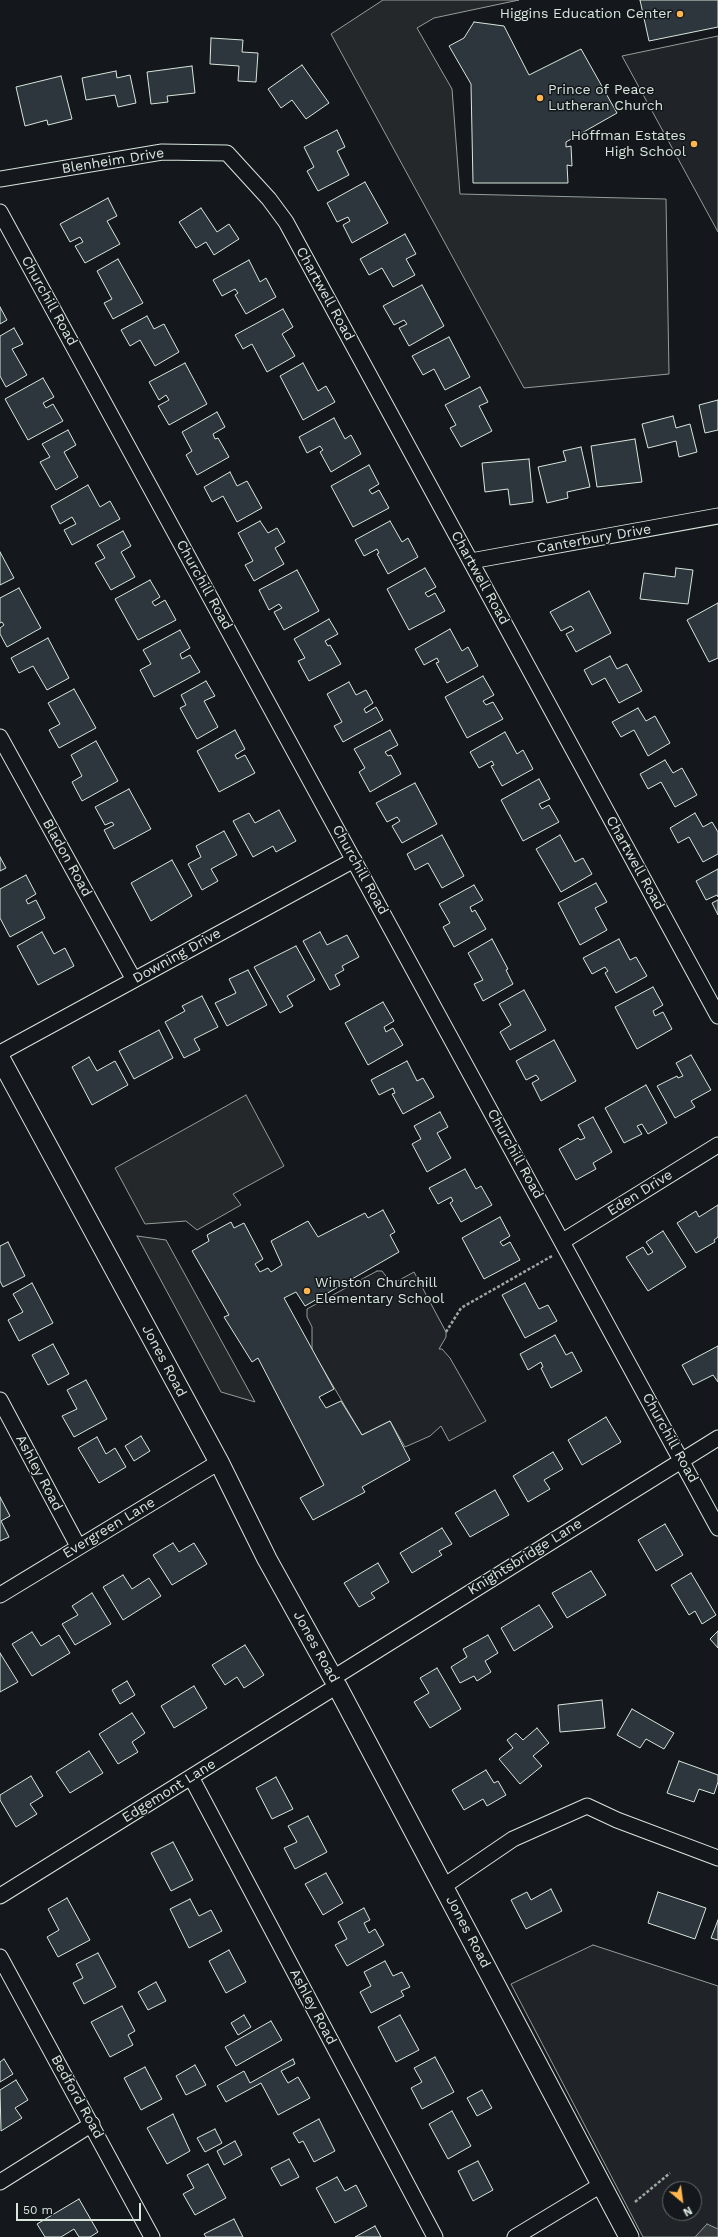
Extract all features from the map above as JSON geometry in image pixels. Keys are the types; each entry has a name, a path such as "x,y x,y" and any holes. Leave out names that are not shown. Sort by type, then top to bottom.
{"street":[{"name":"Blenheim Drive","path":"0,179 162,152 227,152"},
{"name":"Chartwell Road","path":"227,152 270,199 286,222 718,1016"},
{"name":"Churchill Road","path":"0,212 565,1245 718,1528"},
{"name":"Canterbury Drive","path":"471,561 718,516"},
{"name":"Bladon Road","path":"0,737 134,980"},
{"name":"Downing Drive","path":"0,1053 354,860"},
{"name":"Jones Road","path":"0,1058 219,1462 268,1559 444,1886 629,2237"},
{"name":"Eden Drive","path":"565,1245 718,1145"},
{"name":"Ashley Road","path":"0,1400 78,1546"},
{"name":"Knightsbridge Lane","path":"335,1682 718,1438"},
{"name":"Evergreen Lane","path":"0,1594 219,1462"},
{"name":"Edgemont Lane","path":"0,1896 191,1777 335,1682"},
{"name":"Ashley Road","path":"191,1777 435,2237"},
{"path":"444,1886 513,1839 587,1806 617,1820 718,1858"},
{"name":"Bedford Road","path":"0,1957 152,2237"},
{"path":"0,2182 92,2124"},
{"path":"515,2237 601,2185"}],"path":[{"path":"446,1332 461,1308 565,1245"},
{"path":"635,2202 670,2173"}],"shaded area":[{"path":"383,0 519,0 434,18 417,28 452,89 460,194 666,199 669,374 524,388 331,34"},
{"name":"Hoffman Estates High School","path":"718,36 718,232 622,56"},
{"path":"246,1095 284,1166 233,1194 241,1205 197,1230 186,1221 145,1224 115,1168"},
{"path":"137,1236 166,1240 255,1402 221,1392"},
{"path":"377,1271 382,1271 392,1284 414,1272 446,1332 446,1337 439,1349 442,1349 450,1358 486,1421 449,1441 441,1426 430,1436 405,1447 390,1421 362,1435 312,1350 312,1327 307,1317 307,1309"},
{"path":"593,1945 718,1986 718,2237 643,2237 511,1984"},
{"path":"707,2224 718,2229 718,2237 695,2237"}],"building":[{"name":"Higgins Education Center","path":"640,0 718,0 718,27 649,41"},
{"name":"Prince of Peace Lutheran Church","path":"474,22 504,26 529,75 581,49 617,113 566,142 566,147 571,146 572,166 567,165 568,183 473,183 471,84 449,46 464,38"},
{"path":"211,38 243,40 242,52 258,53 256,82 238,81 239,66 210,64"},
{"path":"302,65 329,103 306,119 292,100 281,108 268,89"},
{"path":"192,66 195,93 167,96 168,102 151,104 147,72"},
{"path":"116,71 117,78 130,75 136,103 118,107 115,95 86,100 82,78"},
{"path":"61,76 72,119 48,125 47,120 25,126 16,87"},
{"path":"337,130 345,147 337,151 349,175 318,191 307,171 314,167 304,147"},
{"path":"365,182 388,223 352,243 343,225 350,221 348,217 337,222 327,203"},
{"path":"108,198 117,216 107,221 120,244 85,263 75,246 83,242 80,237 70,242 60,224"},
{"path":"201,208 217,232 229,224 239,239 214,255 206,242 196,248 179,222"},
{"path":"405,234 416,254 406,259 415,275 393,287 382,268 369,275 360,259"},
{"path":"118,259 143,303 113,319 104,303 112,299 97,271"},
{"path":"249,260 260,282 266,278 276,297 246,314 235,295 238,293 235,289 222,296 213,280"},
{"path":"422,285 444,326 409,346 399,328 407,324 404,320 394,325 383,306"},
{"path":"0,307 7,320 0,324"},
{"path":"283,309 293,327 282,334 295,356 267,372 252,344 243,349 235,335"},
{"path":"147,316 154,329 164,324 179,352 155,366 140,340 130,346 121,330"},
{"path":"14,328 23,344 12,349 27,375 6,387 0,376 0,336"},
{"path":"449,337 470,377 445,390 434,369 423,375 412,356"},
{"path":"185,363 207,404 169,425 158,406 169,400 166,395 159,400 149,382"},
{"path":"303,363 318,391 326,386 335,402 303,420 280,376"},
{"path":"43,378 54,397 43,403 46,408 53,404 63,421 28,440 5,399"},
{"path":"480,387 488,402 479,406 492,431 461,447 450,428 456,425 445,405"},
{"path":"718,400 718,430 705,433 699,405"},
{"path":"217,412 225,427 213,434 215,439 218,438 229,457 197,475 186,455 192,451 182,432"},
{"path":"673,416 676,428 690,424 697,452 679,457 676,441 648,448 642,424"},
{"path":"334,418 345,439 351,435 361,454 331,472 320,452 323,450 320,446 307,453 299,437"},
{"path":"68,430 76,445 64,452 78,477 56,490 40,462 50,457 42,444"},
{"path":"635,439 642,482 597,487 591,446"},
{"path":"581,447 590,487 567,492 568,498 547,503 538,467 566,461 563,451"},
{"path":"529,459 533,502 510,505 508,489 485,492 482,463"},
{"path":"369,465 379,484 369,490 372,494 379,490 389,508 353,527 331,486"},
{"path":"230,472 237,486 247,481 262,508 237,522 223,496 212,502 204,487"},
{"path":"88,485 100,507 110,501 120,519 72,545 64,530 76,524 72,517 60,524 51,506"},
{"path":"260,521 268,533 277,528 285,542 275,548 284,564 254,581 245,565 253,561 238,533"},
{"path":"390,521 402,542 408,538 418,557 388,574 377,554 379,553 377,549 364,556 355,540"},
{"path":"123,531 131,546 121,552 135,577 111,590 95,563 105,558 97,545"},
{"path":"0,552 14,578 0,585"},
{"path":"425,568 436,587 425,593 428,597 435,593 445,611 409,630 387,589"},
{"path":"676,568 693,570 688,604 640,599 644,573 675,577"},
{"path":"297,570 319,611 284,630 274,612 282,608 279,604 269,610 259,590"},
{"path":"150,580 160,597 152,602 155,606 165,600 176,620 138,640 115,599"},
{"path":"19,588 41,628 7,647 0,634 0,628 4,625 2,622 0,623 0,598"},
{"path":"589,591 611,633 576,652 566,634 574,630 571,626 561,631 550,612"},
{"path":"718,603 718,658 709,662 687,620"},
{"path":"329,619 338,634 325,641 328,646 330,645 341,664 309,681 298,661 305,658 294,639"},
{"path":"450,629 462,651 468,647 478,666 447,683 436,663 439,662 437,658 424,665 415,649"},
{"path":"180,630 190,648 180,654 182,659 190,655 200,672 154,697 140,670 151,664 143,650"},
{"path":"48,638 69,678 47,690 33,666 19,673 11,658"},
{"path":"610,656 617,669 627,664 642,691 619,703 605,678 592,685 584,670"},
{"path":"483,676 494,695 483,701 486,705 493,702 503,719 467,738 445,697"},
{"path":"206,681 215,696 204,701 218,727 197,739 180,708 186,705 181,695"},
{"path":"349,682 356,695 366,690 373,703 364,709 366,713 376,707 383,720 343,742 334,726 342,722 327,694"},
{"path":"74,689 96,728 59,748 49,730 60,724 48,703"},
{"path":"638,708 646,721 655,716 670,743 648,756 634,730 621,737 612,722"},
{"path":"235,730 245,749 235,755 237,759 245,755 255,773 219,792 197,751"},
{"path":"390,730 398,745 385,752 388,756 391,755 401,774 370,792 359,772 365,768 354,749"},
{"path":"505,732 517,754 523,750 533,769 502,786 491,766 494,765 492,761 479,768 470,752"},
{"path":"96,741 118,781 82,801 72,782 82,776 71,755"},
{"path":"665,760 673,773 682,768 697,795 675,807 661,782 648,789 640,774"},
{"path":"539,779 550,799 539,804 542,809 549,805 559,822 523,841 501,800"},
{"path":"415,783 437,824 402,843 392,826 400,821 397,817 387,822 376,803"},
{"path":"129,789 151,829 114,849 104,830 114,825 112,822 105,825 95,807"},
{"path":"279,810 296,841 276,852 273,846 253,857 233,821 249,813 255,823"},
{"path":"695,813 703,827 712,822 718,832 718,854 703,862 689,837 678,843 670,828"},
{"path":"224,831 237,855 211,869 218,881 202,890 188,864 201,857 196,846"},
{"path":"442,835 464,876 442,888 428,863 415,870 407,854"},
{"path":"560,835 575,862 583,858 592,874 561,892 536,849"},
{"path":"0,857 6,868 0,871"},
{"path":"172,860 192,896 151,921 131,883"},
{"path":"718,869 718,897 717,895 706,900 696,881"},
{"path":"26,875 36,894 26,900 28,904 36,900 45,918 10,937 0,918 0,889"},
{"path":"596,883 607,902 595,908 607,930 580,945 558,903"},
{"path":"474,885 483,900 470,907 472,912 475,910 486,929 454,947 443,927 450,923 439,904"},
{"path":"718,900 718,915 712,903"},
{"path":"42,932 54,954 65,948 74,966 38,985 17,946"},
{"path":"320,932 327,945 347,935 359,957 342,966 344,970 335,975 340,985 330,990 303,941"},
{"path":"492,939 508,969 506,970 513,984 483,1001 474,984 483,980 468,953"},
{"path":"619,939 630,960 636,957 647,976 616,993 605,973 608,971 605,967 592,974 583,958"},
{"path":"296,946 315,980 287,996 293,1006 280,1013 254,967"},
{"path":"248,970 267,1005 227,1026 215,1003 236,993 229,979"},
{"path":"653,987 663,1005 653,1011 655,1016 663,1012 672,1029 637,1049 615,1007"},
{"path":"524,990 546,1030 510,1050 500,1032 511,1025 499,1004"},
{"path":"202,996 218,1027 194,1039 200,1050 184,1058 165,1022 185,1011 182,1006"},
{"path":"383,1002 394,1021 384,1027 386,1032 393,1028 403,1045 368,1065 345,1023"},
{"path":"159,1030 173,1058 134,1079 119,1051"},
{"path":"554,1040 576,1081 541,1101 532,1083 539,1079 536,1075 526,1080 516,1061"},
{"path":"691,1055 711,1090 691,1101 695,1107 675,1118 657,1086 677,1076 678,1078 683,1076 676,1063"},
{"path":"89,1057 97,1071 115,1061 128,1085 92,1105 72,1067"},
{"path":"407,1061 417,1081 423,1078 434,1097 403,1114 392,1094 395,1093 393,1088 379,1095 371,1080"},
{"path":"646,1085 667,1123 648,1134 642,1124 637,1126 642,1134 624,1143 605,1108"},
{"path":"440,1112 448,1127 437,1133 451,1158 427,1172 412,1144 421,1139 414,1126"},
{"path":"593,1117 612,1152 593,1163 596,1169 576,1180 559,1149 578,1138 580,1140 585,1138 578,1125"},
{"path":"465,1169 476,1189 481,1186 492,1205 461,1222 450,1203 453,1201 451,1197 438,1204 429,1188"},
{"path":"718,1205 718,1237 714,1240 715,1242 696,1253 677,1223 696,1211 699,1217"},
{"path":"383,1210 395,1232 390,1235 399,1252 305,1306 296,1292 284,1298 334,1389 319,1397 326,1408 341,1401 362,1435 390,1421 410,1460 362,1487 365,1492 313,1520 300,1498 324,1485 258,1358 252,1362 224,1317 229,1315 192,1251 209,1241 207,1235 231,1222 234,1228 244,1223 263,1259 255,1264 260,1272 268,1268 271,1272 282,1265 271,1241 308,1221 318,1237 365,1213 368,1218"},
{"path":"500,1217 510,1236 500,1242 503,1246 510,1242 520,1260 484,1279 462,1238"},
{"path":"663,1231 686,1267 648,1291 626,1257 643,1247 648,1255 653,1252 646,1242"},
{"path":"8,1242 25,1276 3,1287 0,1281 0,1246"},
{"path":"32,1283 53,1323 19,1341 8,1320 23,1312 13,1294"},
{"path":"525,1283 539,1309 548,1305 557,1321 525,1338 502,1295"},
{"path":"555,1335 566,1355 572,1352 582,1371 551,1388 541,1368 543,1367 541,1362 528,1370 520,1354"},
{"path":"53,1344 69,1374 48,1385 32,1355"},
{"path":"718,1346 718,1382 713,1375 693,1385 682,1365"},
{"path":"86,1380 107,1419 74,1437 62,1416 77,1409 67,1390"},
{"path":"606,1417 621,1442 582,1465 568,1440"},
{"path":"141,1436 150,1451 134,1461 125,1446"},
{"path":"97,1437 106,1454 115,1448 126,1467 99,1483 78,1448"},
{"path":"553,1452 563,1469 544,1480 550,1489 528,1502 513,1476"},
{"path":"495,1490 509,1515 470,1537 455,1513"},
{"path":"0,1497 10,1516 1,1521 9,1537 0,1541"},
{"path":"665,1524 683,1555 656,1571 638,1540"},
{"path":"442,1528 452,1544 439,1551 442,1555 412,1573 400,1553"},
{"path":"173,1543 179,1552 194,1543 207,1564 172,1585 153,1555"},
{"path":"378,1563 389,1582 371,1593 375,1598 359,1607 344,1583"},
{"path":"591,1571 606,1595 567,1618 552,1593"},
{"path":"691,1573 716,1615 702,1624 695,1611 689,1615 671,1585"},
{"path":"123,1575 132,1589 149,1578 161,1596 123,1620 103,1587"},
{"path":"92,1593 111,1624 75,1645 62,1624 78,1615 72,1606"},
{"path":"539,1605 553,1627 514,1651 501,1628"},
{"path":"718,1631 718,1648 710,1639"},
{"path":"32,1632 41,1646 59,1635 70,1653 32,1676 12,1644"},
{"path":"488,1635 498,1653 485,1661 491,1672 477,1681 474,1676 460,1683 451,1667 467,1657 463,1649"},
{"path":"245,1645 264,1675 244,1688 237,1677 225,1685 212,1665"},
{"path":"0,1653 18,1682 0,1692"},
{"path":"437,1668 461,1709 430,1728 414,1702 429,1693 420,1678"},
{"path":"127,1681 135,1695 120,1704 112,1690"},
{"path":"194,1686 207,1708 174,1728 161,1706"},
{"path":"602,1700 605,1728 560,1732 558,1705"},
{"path":"632,1709 674,1733 664,1749 646,1739 640,1748 617,1735"},
{"path":"132,1713 145,1733 132,1742 138,1752 118,1764 99,1734"},
{"path":"537,1728 549,1743 533,1756 542,1766 520,1784 499,1759 513,1748 507,1740 516,1733 523,1740"},
{"path":"89,1751 103,1773 70,1793 56,1772"},
{"path":"679,1761 718,1775 718,1782 714,1794 699,1789 694,1802 667,1793"},
{"path":"486,1770 494,1783 498,1781 506,1795 487,1806 483,1799 464,1810 452,1790"},
{"path":"31,1776 43,1796 30,1804 37,1814 16,1827 0,1800 0,1795"},
{"path":"276,1777 293,1809 272,1819 256,1788"},
{"path":"308,1816 327,1852 295,1869 284,1848 297,1842 288,1826"},
{"path":"173,1842 193,1880 171,1891 151,1853"},
{"path":"326,1873 343,1903 323,1915 305,1884"},
{"path":"551,1889 562,1911 526,1929 511,1900 527,1892 531,1900"},
{"path":"658,1892 706,1908 695,1939 648,1923"},
{"path":"67,1898 90,1940 58,1957 47,1937 59,1930 48,1909"},
{"path":"190,1899 199,1916 211,1910 222,1931 189,1948 170,1909"},
{"path":"364,1908 370,1920 364,1923 369,1933 375,1929 384,1945 347,1966 335,1945 347,1939 338,1922"},
{"path":"718,1920 718,1940 711,1938"},
{"path":"229,1950 246,1982 226,1993 209,1961"},
{"path":"98,1953 116,1987 84,2004 73,1983 83,1978 76,1964"},
{"path":"385,1961 393,1976 402,1972 410,1987 401,1991 404,1996 371,2013 360,1992 371,1986 364,1972"},
{"path":"156,1982 166,2001 148,2010 138,1992"},
{"path":"122,2006 135,2031 128,2035 133,2045 110,2057 91,2022"},
{"path":"244,2015 251,2027 238,2035 231,2023"},
{"path":"400,2015 419,2050 396,2062 378,2027"},
{"path":"271,2021 282,2040 236,2066 225,2047"},
{"path":"435,2057 454,2092 422,2109 411,2088 422,2082 414,2068"},
{"path":"4,2059 13,2074 0,2082 0,2062"},
{"path":"293,2059 295,2064 281,2071 288,2083 298,2077 310,2098 278,2115 261,2083 226,2102 217,2086 244,2071 250,2083"},
{"path":"195,2065 206,2085 186,2095 176,2076"},
{"path":"145,2067 162,2099 141,2110 124,2078"},
{"path":"16,2080 28,2100 15,2108 22,2118 1,2131 0,2090"},
{"path":"482,2090 492,2108 477,2116 467,2098"},
{"path":"452,2111 471,2146 448,2159 429,2124"},
{"path":"173,2114 190,2151 167,2164 147,2128"},
{"path":"319,2119 335,2151 314,2162 303,2141 299,2143 293,2133"},
{"path":"215,2129 222,2143 205,2152 197,2138"},
{"path":"235,2141 242,2155 224,2165 217,2151"},
{"path":"289,2159 299,2177 281,2186 271,2168"},
{"path":"478,2161 493,2190 473,2201 458,2171"},
{"path":"208,2164 226,2198 195,2215 183,2194 194,2188 187,2175"},
{"path":"337,2177 345,2191 356,2185 367,2206 335,2223 316,2188"},
{"path":"79,2199 98,2232 90,2237 79,2237 74,2229 61,2237 45,2237 37,2224"},
{"path":"234,2219 243,2237 206,2237 204,2234"},
{"path":"375,2226 381,2237 355,2237"}],"place":[{"name":"Higgins Education Center","path":"680,14"},
{"name":"Prince of Peace Lutheran Church","path":"540,98"},
{"name":"Hoffman Estates High School","path":"694,144"},
{"name":"Winston Churchill Elementary School","path":"307,1291"}]}
